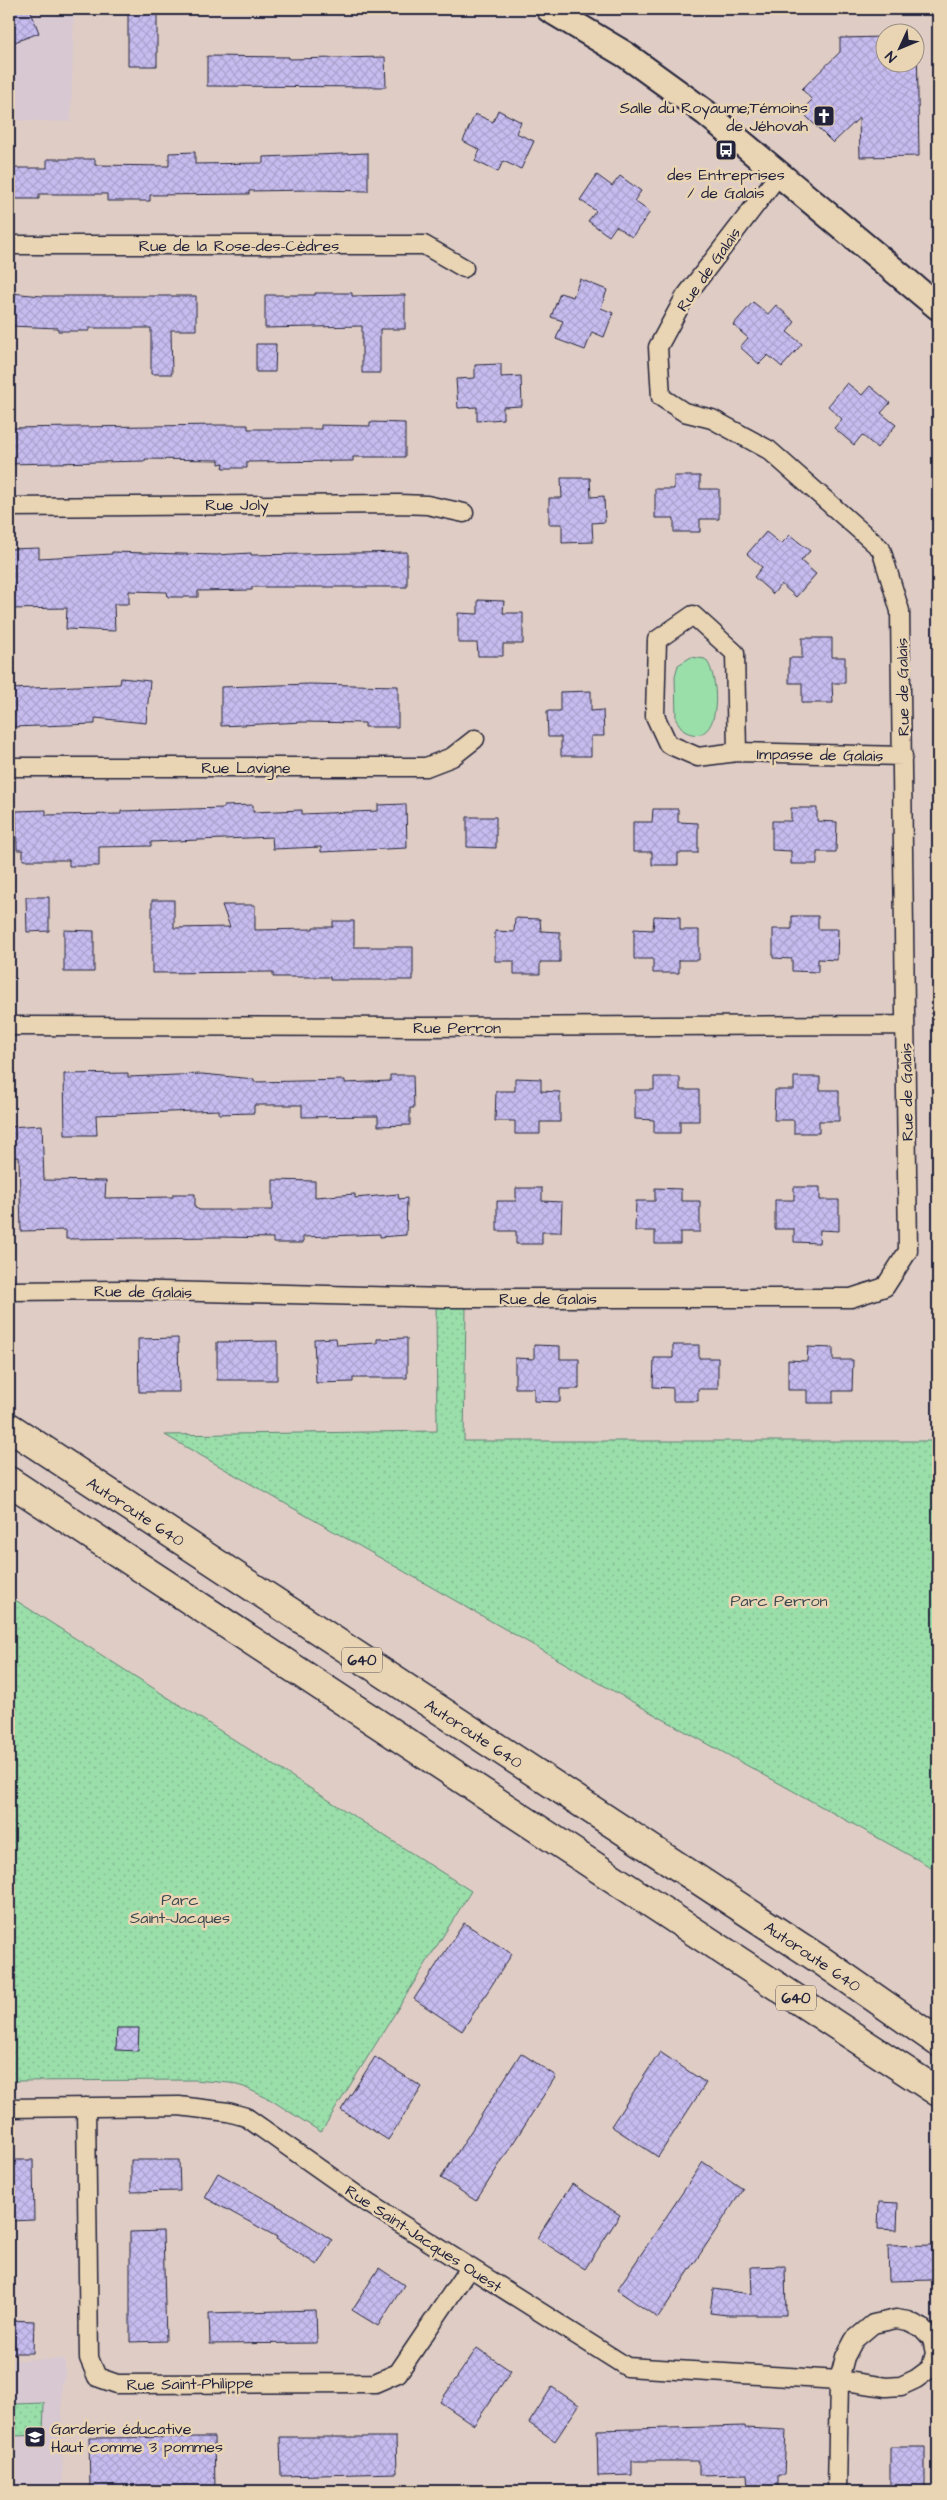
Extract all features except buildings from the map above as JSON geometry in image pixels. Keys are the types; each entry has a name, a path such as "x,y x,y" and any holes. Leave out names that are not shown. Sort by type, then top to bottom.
{"highway":[{"name":"Autoroute 640","path":"9,1427 822,1961 938,2042"},
{"name":"640","path":"9,1481 938,2092"},
{"path":"822,1961 938,2021"}],"street":[{"path":"549,9 658,77 780,173 938,307"},
{"name":"Rue de Galais","path":"9,1291 122,1290 446,1298 851,1298 885,1287 908,1251 900,611 881,549 769,450 712,419 684,412 661,397 658,347 685,297 780,173"},
{"name":"Rue de la Rose-des-Cèdres","path":"9,245 424,245 464,268"},
{"name":"Rue Joly","path":"9,507 400,504 427,505 464,513"},
{"name":"Impasse de Galais","path":"737,752 735,653 693,615 657,640 655,716 668,744 698,758 737,752 903,756"},
{"name":"Rue Lavigne","path":"9,767 426,767 452,757 475,739"},
{"name":"Rue Perron","path":"9,1026 905,1025"},
{"name":"Rue Saint-Jacques Ouest","path":"9,2108 179,2106 228,2112 246,2117 368,2203 627,2367 839,2380"},
{"name":"Rue Saint-Philippe","path":"86,2107 89,2358 97,2378 118,2384 375,2383 398,2372 469,2268"},
{"path":"837,2491 839,2380 845,2357 854,2340 873,2324 896,2319 908,2321 922,2328 932,2339 935,2353 930,2368 909,2382 886,2388 839,2380"}],"shaded area":[{"path":"9,9 74,9 71,122 9,120"},
{"name":"Garderie éducative Haut comme 3 pommes","path":"65,2359 65,2377 62,2383 63,2491 9,2491 9,2360"}],"green space":[{"path":"691,657 705,659 714,679 715,708 712,721 706,731 697,735 684,731 676,720 675,676 678,665"},
{"name":"Parc Perron","path":"436,1301 466,1307 464,1441 938,1441 938,1871 652,1713 165,1435 437,1431"},
{"name":"Parc Saint-Jacques","path":"9,1596 471,1891 321,2132 271,2100 244,2087 230,2083 194,2080 9,2081"},
{"path":"44,2403 43,2435 13,2436 14,2404"}],"place":[{"name":"Salle du Royaume;Témoins de Jéhovah","path":"824,116"},
{"name":"des Entreprises / de Galais","path":"726,150"},
{"name":"Garderie éducative Haut comme 3 pommes","path":"35,2437"}]}
